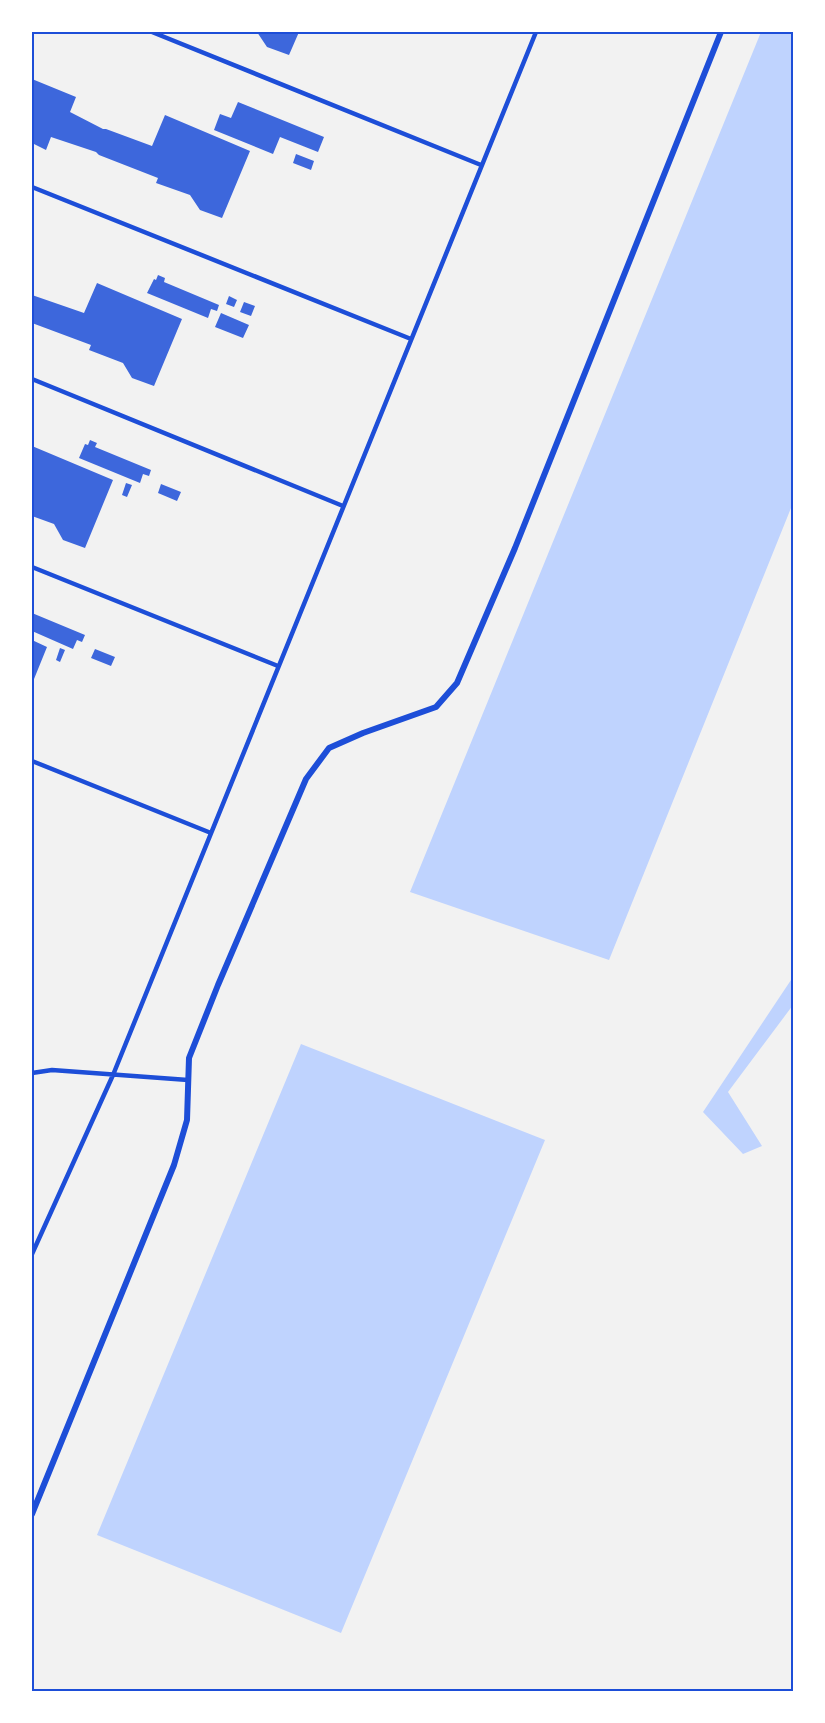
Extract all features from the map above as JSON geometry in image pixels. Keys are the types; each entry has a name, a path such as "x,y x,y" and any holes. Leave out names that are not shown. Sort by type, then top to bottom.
{"street":[{"path":"32,1514 174,1165 187,1120 189,1058 306,778 329,748 363,733 436,707 457,683 515,548 721,32"}],"lane":[{"path":"152,32 481,165"},
{"path":"32,1254 113,1075 536,32"},
{"path":"32,187 411,339"},
{"path":"32,379 344,506"},
{"path":"32,567 278,666"},
{"path":"32,761 211,833"},
{"path":"32,1073 52,1070 188,1080"}],"water":[{"path":"761,32 793,32 793,503 609,960 410,892"},
{"path":"793,977 793,1005 728,1092 762,1146 743,1154 703,1112"},
{"path":"301,1044 545,1140 341,1633 97,1535"}],"building":[{"path":"257,32 299,32 289,55 267,47"},
{"path":"32,79 76,97 70,112 103,129 152,146 165,115 250,151 222,218 200,210 190,195 156,183 158,178 96,152 51,137 46,150 32,143"},
{"path":"238,102 324,137 318,152 280,137 273,154 214,130 220,114 231,118"},
{"path":"296,154 314,161 311,170 293,163"},
{"path":"158,275 165,278 164,282 219,305 217,311 211,309 208,318 147,293"},
{"path":"97,283 182,319 154,386 132,378 123,363 89,350 91,345 32,323 32,295 84,313"},
{"path":"229,296 237,300 234,307 226,304"},
{"path":"244,302 255,306 251,316 240,312"},
{"path":"221,313 249,325 243,338 215,327"},
{"path":"90,440 97,443 95,447 151,470 149,476 143,474 140,483 79,458 85,444 88,445"},
{"path":"32,446 113,480 85,548 63,540 54,524 32,516"},
{"path":"126,483 132,485 127,497 122,495"},
{"path":"161,484 181,492 177,501 158,493"},
{"path":"32,613 85,635 82,642 77,640 73,649 32,631"},
{"path":"32,640 47,647 32,684"},
{"path":"60,648 65,650 60,662 56,660"},
{"path":"95,649 115,657 111,666 91,658"}]}
